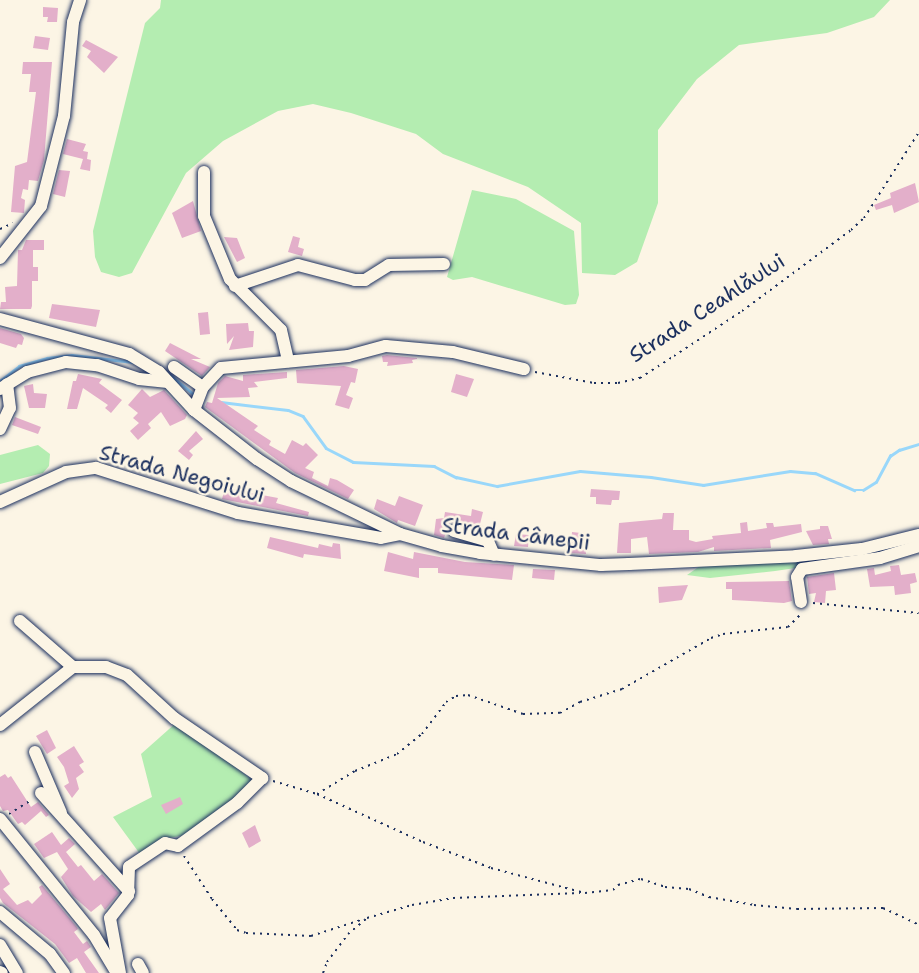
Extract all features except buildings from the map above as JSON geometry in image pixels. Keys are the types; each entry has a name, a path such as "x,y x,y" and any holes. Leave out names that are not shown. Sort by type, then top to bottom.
{"street":[{"path":"0,258 41,206 64,116 71,35 80,0"},
{"path":"204,172 204,216 235,286 281,330 288,361"},
{"path":"235,286 298,265 355,280 365,279 389,265 444,264"},
{"name":"Strada Cânepii","path":"0,319 129,354 150,366 194,410 257,459 291,481 400,534 442,546 494,555 601,565 796,556 862,549 919,535"},
{"path":"194,410 203,387 221,368 348,356 394,346 453,352 524,369"},
{"path":"0,429 10,408 3,387 27,372 66,362 97,365 139,379 168,382"},
{"path":"174,367 203,387"},
{"name":"Strada Negoiului","path":"0,502 66,472 96,468 238,513 381,538 400,534"},
{"path":"454,531 488,541 494,555"},
{"path":"801,602 797,577 802,569 880,558 919,546"},
{"path":"20,621 72,667"},
{"path":"0,725 72,667 106,667 127,675 174,718 262,778 237,803 178,846 165,843 133,862 128,873 129,891 110,918 118,973"},
{"path":"35,752 65,822"},
{"path":"41,793 55,812 129,891"},
{"path":"1,822 94,934 118,973"},
{"path":"0,912 50,954 64,973"},
{"path":"0,944 17,973"}],"path":[{"name":"Strada Ceahlăului","path":"524,369 594,383 618,383 640,378 742,311 852,230 864,218 919,132"},
{"path":"317,794 355,771 397,754 422,734 446,702 456,696 467,695 523,715 560,713 580,702 622,689 723,634 788,627 801,616 801,602 919,613"},
{"path":"262,778 317,794 434,847 521,877 585,892"},
{"path":"1,822 41,793"},
{"path":"178,846 201,884 237,930 246,933 311,936 412,905 453,898 612,890 618,885 641,879 665,887 690,889 709,897 754,905 797,909 883,908 919,925"},
{"path":"323,973 327,962 348,934 367,918"}],"green space":[{"path":"161,0 890,0 874,17 827,33 739,45 697,79 658,130 658,203 637,262 615,275 582,273 581,223 528,187 443,154 416,134 313,104 278,111 223,141 186,173 132,273 119,277 101,272 95,257 93,231 145,23 160,8"},
{"path":"472,190 516,199 574,231 579,295 576,304 565,305 472,277 453,280 447,277"},
{"path":"38,445 50,454 49,466 43,473 0,484 0,455"},
{"path":"895,547 871,557 775,571 710,578 687,575 700,566"},
{"path":"177,722 255,782 186,835 163,839 140,854 113,817 152,797 141,754"}],"waterway":[{"path":"0,381 19,366 47,358 72,355 133,362"},
{"path":"170,375 195,395"},
{"path":"221,402 288,410 303,416 326,448 353,462 434,466 456,477 497,486 580,471 703,485 790,471 815,473 854,490 863,490 876,482 890,456 899,450 919,444"}]}
